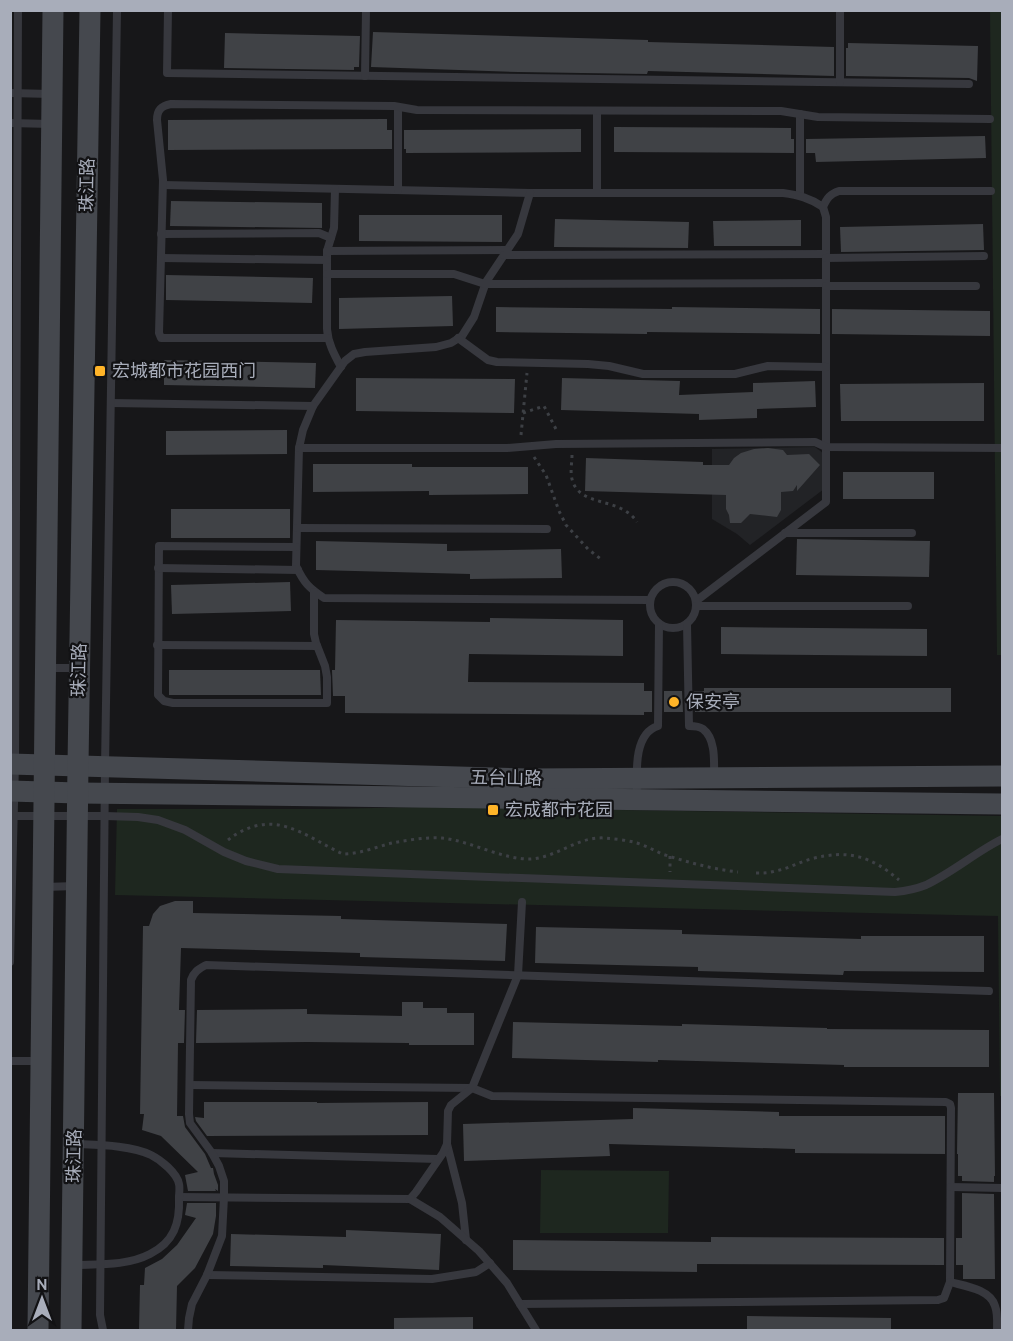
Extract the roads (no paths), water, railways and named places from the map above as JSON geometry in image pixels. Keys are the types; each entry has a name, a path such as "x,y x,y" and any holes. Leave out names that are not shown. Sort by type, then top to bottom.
{"street":[{"name":"珠江路","path":"38,1330 53,10"},
{"name":"珠江路","path":"72,1330 76,886 90,10"},
{"name":"五台山路","path":"13,764 529,779 1002,776"},
{"name":"五台山路","path":"12,803 44,792 1002,804"}],"lane":[{"path":"10,962 13,764 14,93 18,10"},
{"path":"103,1330 100,1315 105,766 117,10"},
{"path":"168,10 168,73 969,84"},
{"path":"365,76 366,10"},
{"path":"840,10 840,82"},
{"path":"14,93 52,94"},
{"path":"328,338 161,338 159,333 163,185 157,120 160,108 165,105 398,107 417,110 781,111 818,117 990,119"},
{"path":"398,107 398,190"},
{"path":"597,111 597,193"},
{"path":"800,114 800,195"},
{"path":"14,123 52,124"},
{"path":"163,185 530,194 783,193 800,195 823,207 826,217 826,502 696,603"},
{"path":"335,189 334,228 327,255 328,338 340,367"},
{"path":"823,207 828,196 840,191 992,191"},
{"path":"530,194 518,234 485,284 474,317 462,336 451,343 436,347 354,354 340,367 313,406 303,430 299,448 296,566 302,580 324,598 650,600"},
{"path":"161,234 319,233 331,238"},
{"path":"161,258 506,252 984,256"},
{"path":"327,274 454,274 485,284 976,286"},
{"path":"458,338 488,360 497,362 598,365 643,374 735,374 768,366 826,367"},
{"path":"111,403 313,406"},
{"path":"299,448 815,442 826,447 1002,448"},
{"path":"297,528 547,529"},
{"path":"785,533 912,532"},
{"path":"296,547 159,546 158,695 164,701 173,703 327,703 327,677 315,634 314,592"},
{"path":"158,568 298,570"},
{"path":"673,582 688,588 696,603 693,616 687,624 676,628 668,628 659,624 651,615 649,607 653,593 658,587 673,582"},
{"path":"696,603 908,606"},
{"path":"637,800 640,744 648,731 658,726 659,624"},
{"path":"687,624 689,726 703,729 708,734 714,754 714,778"},
{"path":"157,645 317,646"},
{"path":"46,668 80,668"},
{"path":"12,803 44,816 138,817 158,820 185,830 246,861 278,868 895,892 926,885 1002,839"},
{"path":"43,887 76,886"},
{"path":"466,1240 462,1203 447,1144 448,1111 451,1105 472,1088 518,975 522,902"},
{"path":"188,1330 192,1304 207,1275 222,1236 224,1197 224,1181 219,1166 190,1124 189,1114 191,980 193,974 206,965 989,991"},
{"path":"10,1061 41,1061"},
{"path":"189,1086 472,1088 492,1096 946,1102 950,1104 950,1282 944,1298 938,1300 520,1304"},
{"path":"72,1265 122,1263 149,1255 166,1244 176,1228 180,1214 179,1183 167,1166 150,1155 126,1148 74,1144"},
{"path":"410,1199 417,1192 447,1144"},
{"path":"212,1153 438,1160"},
{"path":"951,1187 1002,1188"},
{"path":"179,1197 410,1199 440,1217 479,1251 507,1283 536,1330"},
{"path":"207,1275 432,1279 476,1272 490,1263"},
{"path":"950,1282 990,1297 995,1303 997,1312 997,1330"}],"place":[{"name":"宏城都市花园西门","path":"100,371"},
{"name":"保安亭","path":"674,702"},
{"name":"宏成都市花园","path":"493,810"}]}
